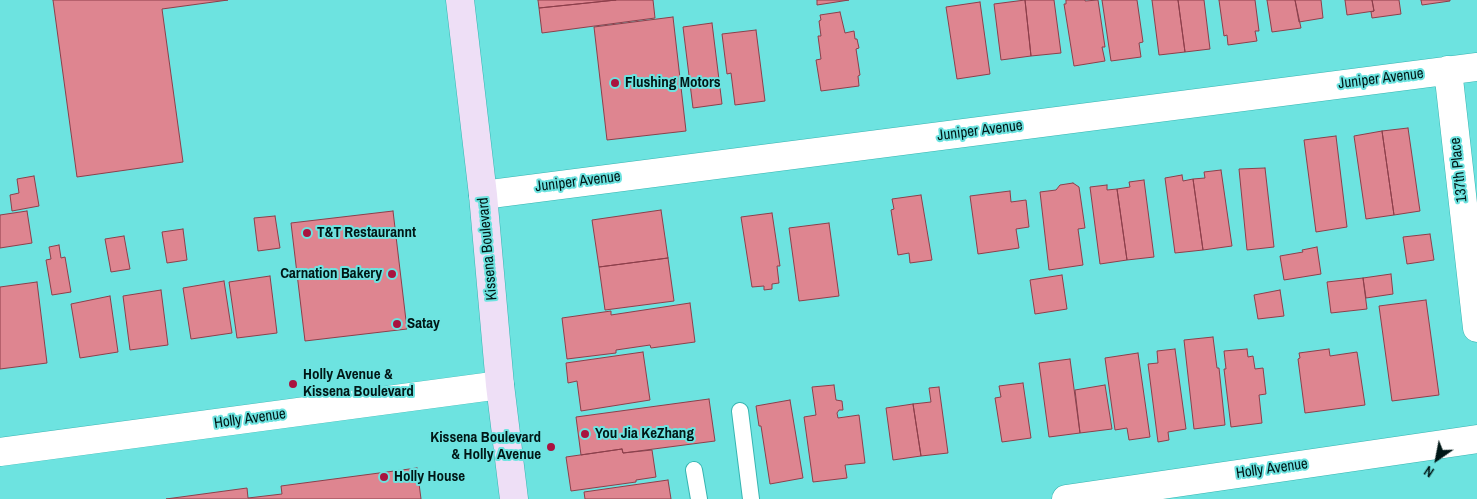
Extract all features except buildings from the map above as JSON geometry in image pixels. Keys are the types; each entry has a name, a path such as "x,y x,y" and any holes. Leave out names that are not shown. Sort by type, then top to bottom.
{"main road":[{"name":"Kissena Boulevard","path":"460,0 483,194 500,385 514,499"}],"street":[{"name":"Juniper Avenue","path":"483,194 1477,67"},
{"name":"137th Place","path":"1448,70 1477,328"},
{"name":"Holly Avenue","path":"0,452 500,385"},
{"name":"Holly Avenue","path":"1066,499 1477,439"}],"lane":[{"path":"740,411 751,499"},
{"path":"694,470 699,499"}],"place":[{"name":"Flushing Motors","path":"615,83"},
{"name":"T&T Restaurannt","path":"307,233"},
{"name":"Carnation Bakery","path":"392,274"},
{"name":"Satay","path":"397,324"},
{"name":"Holly Avenue & Kissena Boulevard","path":"293,384"},
{"name":"You Jia KeZhang","path":"585,434"},
{"name":"Kissena Boulevard & Holly Avenue","path":"551,447"},
{"name":"Holly House","path":"384,477"}]}
